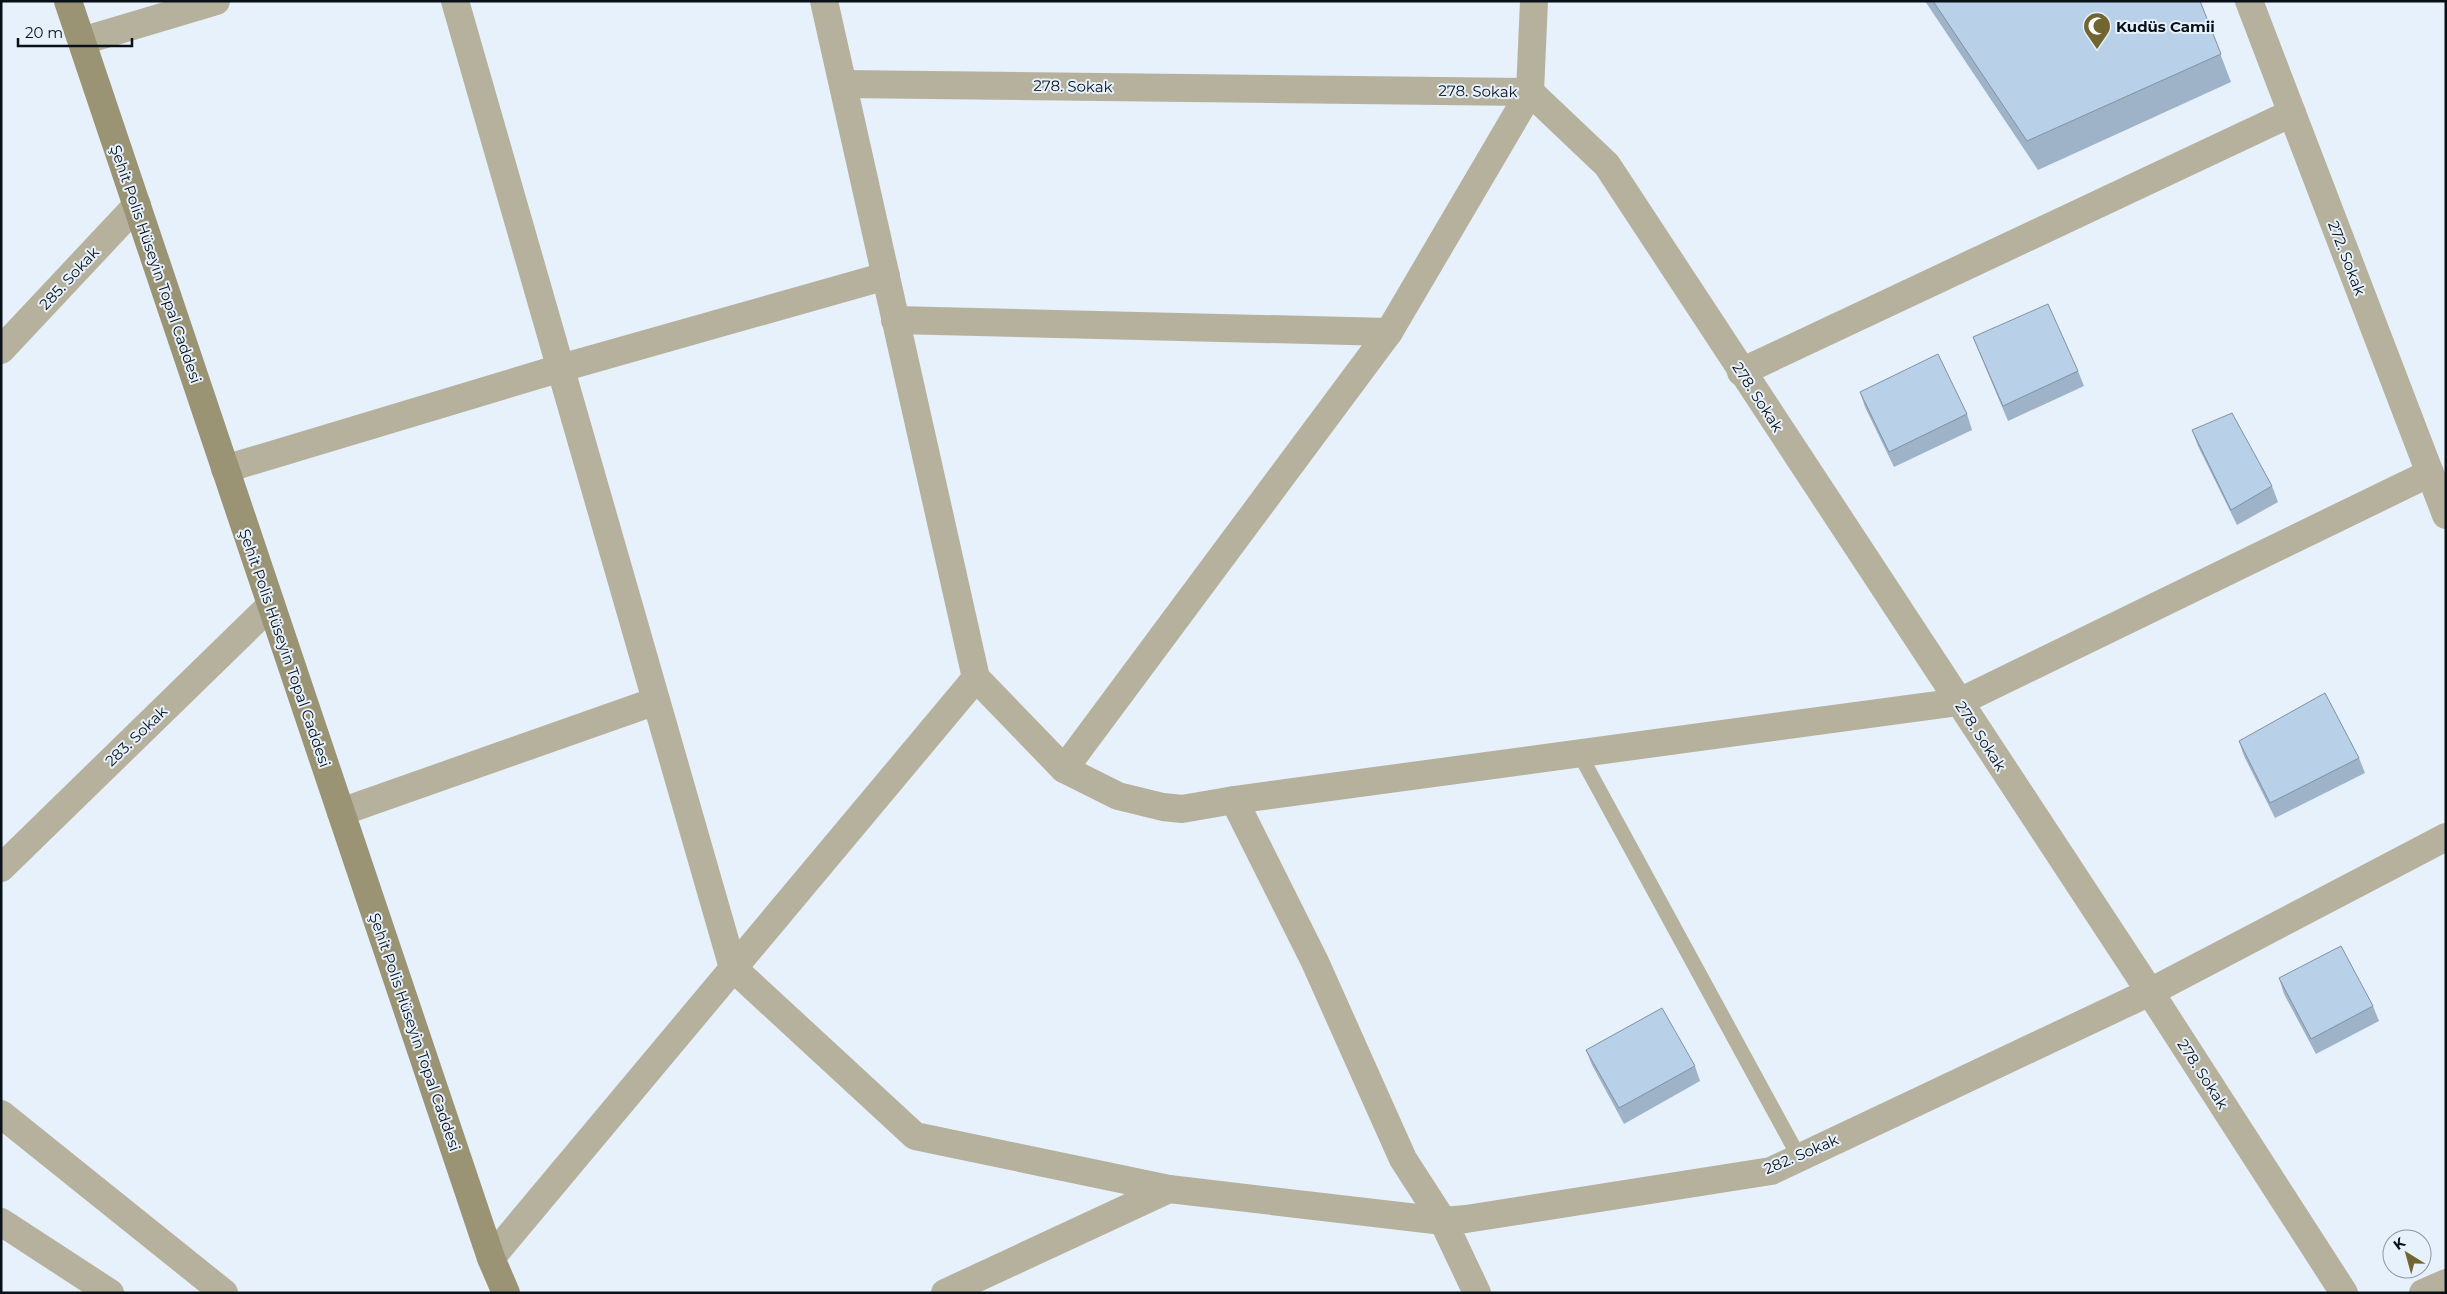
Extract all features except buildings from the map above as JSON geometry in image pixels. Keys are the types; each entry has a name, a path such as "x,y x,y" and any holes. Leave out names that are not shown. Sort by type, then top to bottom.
{"main road":[{"name":"Şehit Polis Hüseyin Topal Caddesi","path":"68,1 491,1258 506,1293"}],"street":[{"path":"82,41 216,1"},
{"path":"455,1 733,968"},
{"path":"824,1 976,678 1064,769 1118,796 1163,807 1182,809 1234,800 1959,702 2430,473"},
{"path":"1064,769 1389,332 1530,92 1534,1"},
{"name":"272. Sokak","path":"2249,1 2446,515"},
{"name":"278. Sokak","path":"843,84 1530,92 1607,166 2150,992 2344,1293"},
{"path":"1742,372 2292,113"},
{"name":"285. Sokak","path":"1,350 137,205"},
{"path":"225,469 561,368 886,276"},
{"path":"896,320 1389,332"},
{"name":"283. Sokak","path":"1,868 271,605"},
{"path":"491,1258 976,678"},
{"path":"341,812 656,702"},
{"path":"1234,800 1315,962 1402,1159 1444,1220 1477,1293"},
{"name":"282. Sokak","path":"733,968 915,1136 1169,1189 1444,1220 1476,1218 1771,1171 2150,992 2446,836"},
{"path":"1,1114 224,1293"},
{"path":"945,1293 1169,1189"},
{"path":"1,1222 110,1293"},
{"path":"2423,1293 2446,1283"}],"lane":[{"path":"1579,753 1799,1157"}],"place":[{"name":"Kudüs Camii","path":"2097,50"}]}
